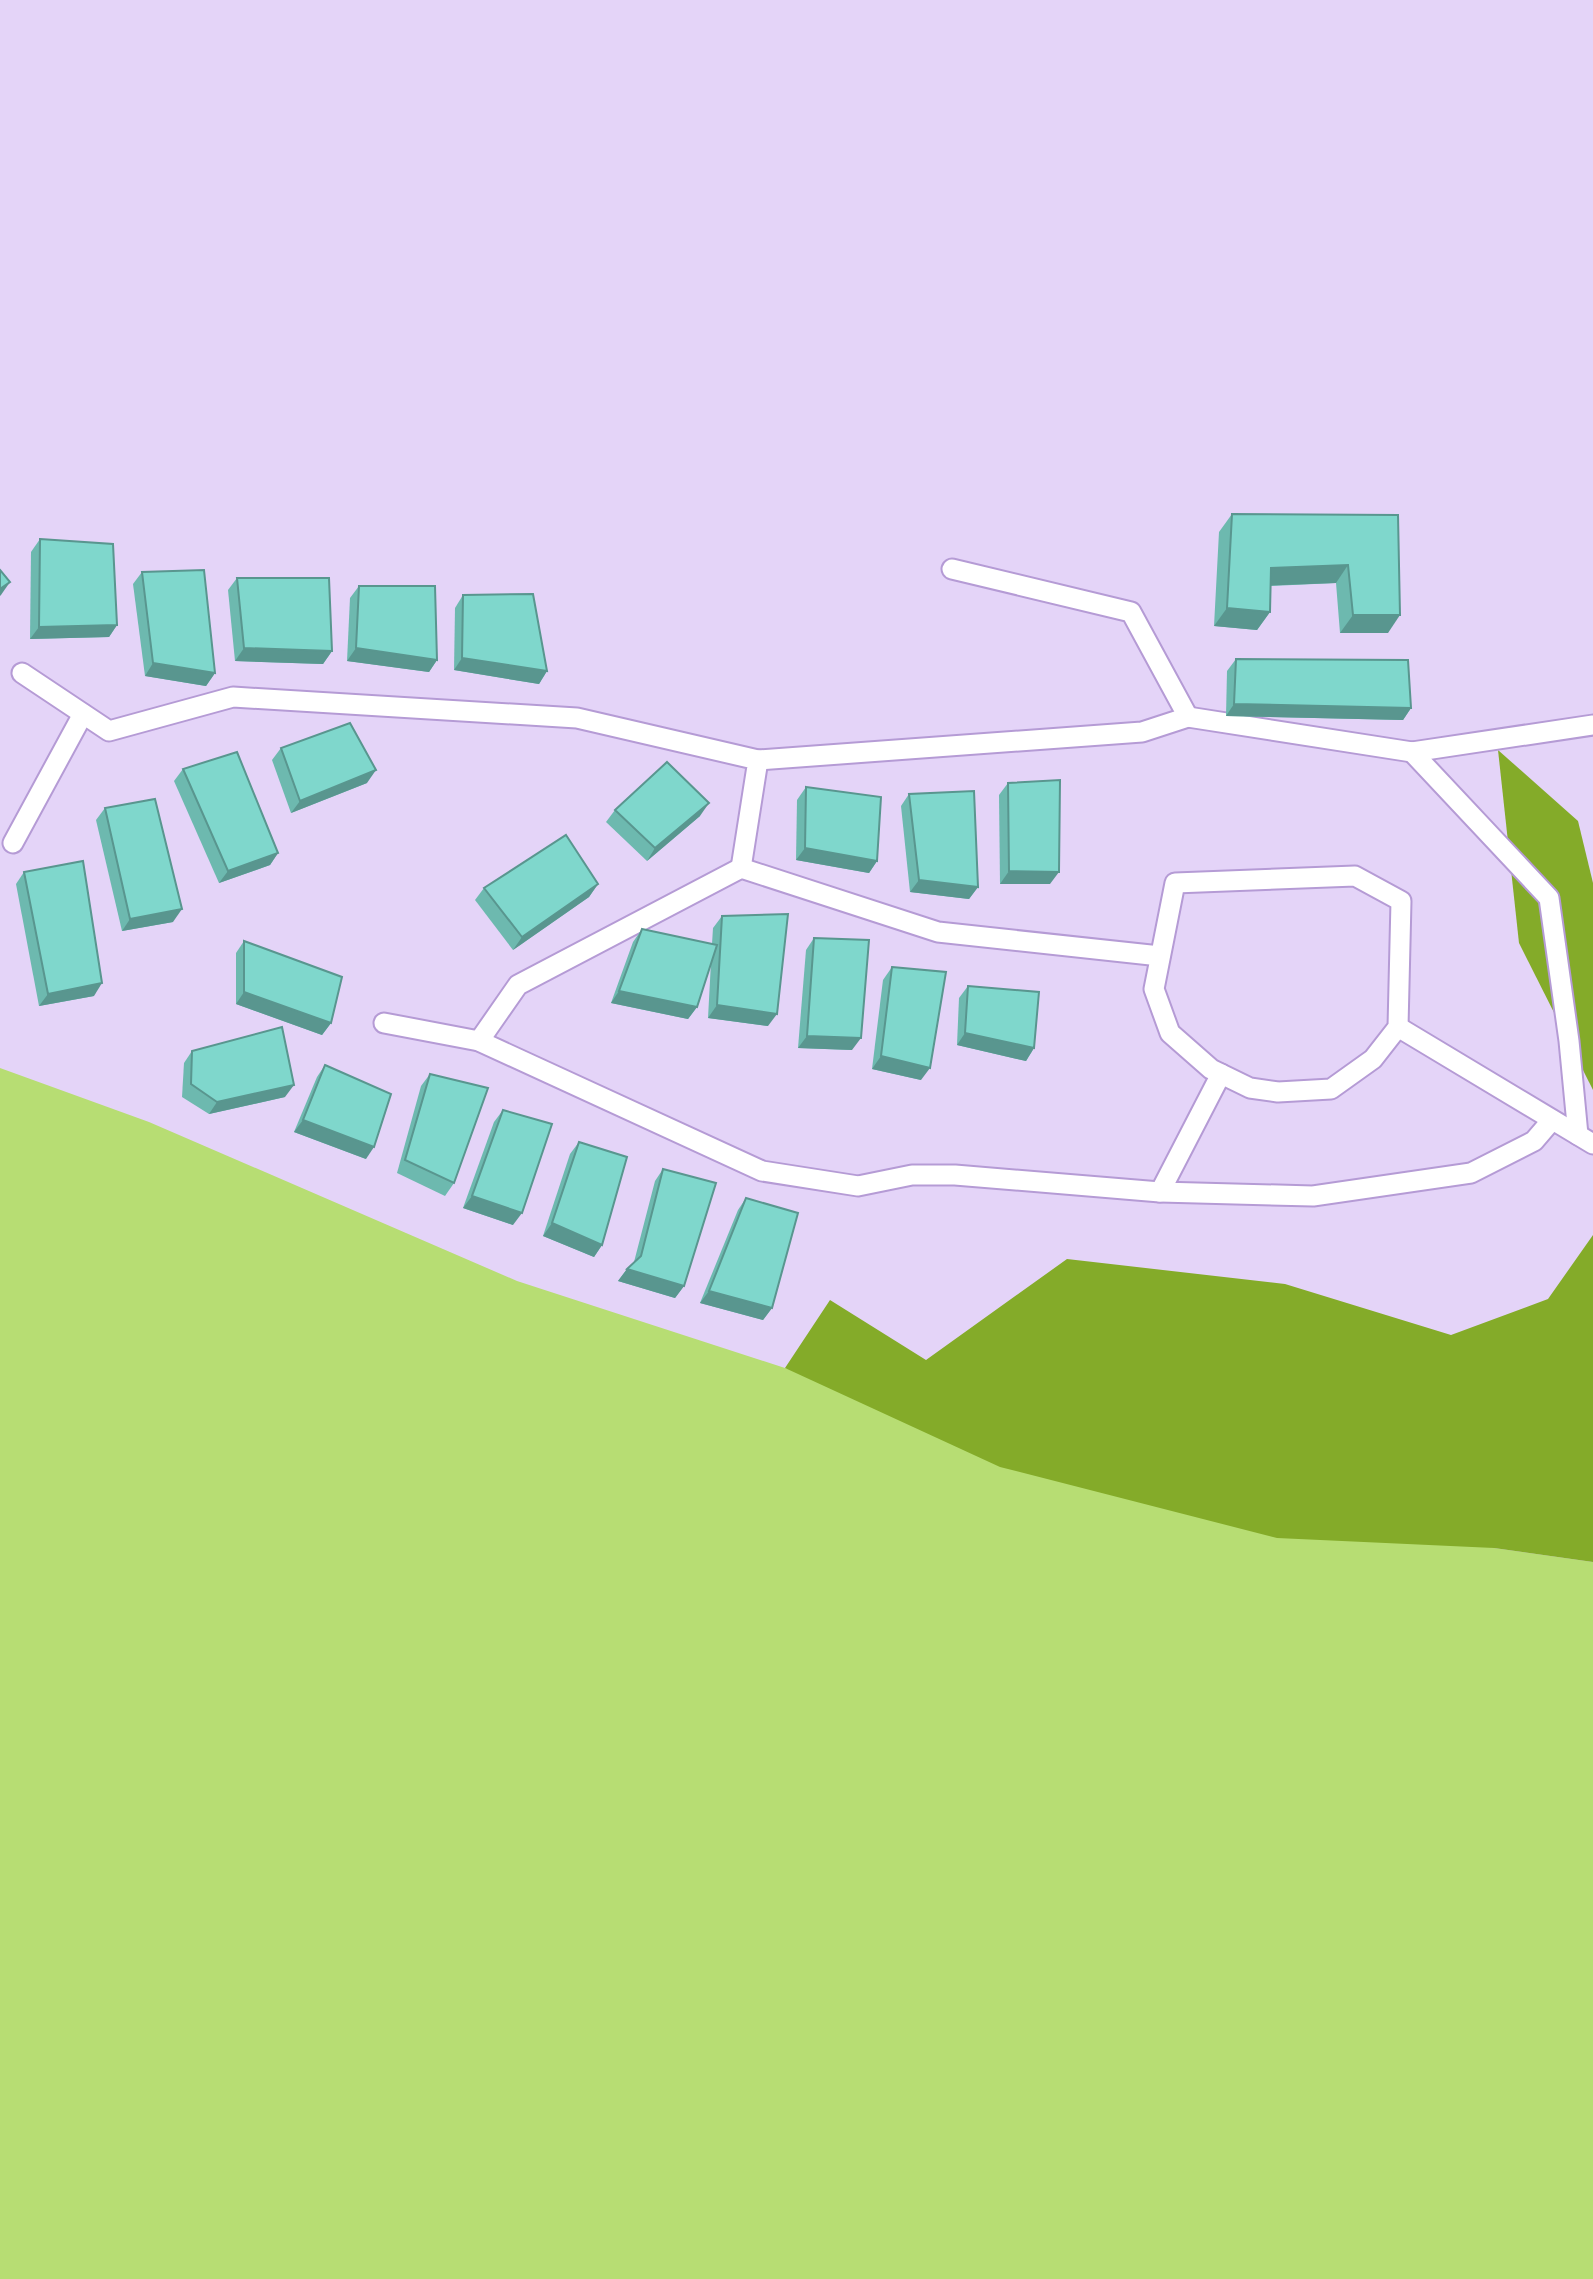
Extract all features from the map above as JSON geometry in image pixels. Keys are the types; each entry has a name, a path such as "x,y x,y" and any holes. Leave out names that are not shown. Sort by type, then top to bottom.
{"lane":[{"path":"952,569 1131,612 1188,717"},
{"path":"22,673 109,731 233,696 577,718 758,760 1142,732 1188,717 1412,752 1593,725"},
{"path":"13,843 83,714"},
{"path":"1412,752 1549,898 1586,1140"},
{"path":"741,868 758,760"},
{"path":"479,1041 519,985 741,868 937,932 1160,956"},
{"path":"1355,876 1401,901 1398,1027 1373,1059 1331,1089 1278,1092 1250,1088 1211,1069 1170,1033 1154,989 1175,883 1355,876"},
{"path":"384,1023 479,1041 762,1171 858,1186 912,1175 956,1175 1160,1192 1312,1196 1471,1173 1534,1141 1552,1119"},
{"path":"1398,1027 1586,1140"},
{"path":"1160,1192 1221,1074"}],"green space":[{"path":"1498,750 1578,821 1593,883 1593,1090 1519,943"},
{"path":"0,1068 149,1122 517,1281 785,1368 1494,1548 1593,1562 1593,2279 0,2279"},
{"path":"1593,1235 1593,1562 1494,1548 1277,1538 1000,1467 785,1368 830,1300 926,1360 1067,1259 1285,1284 1451,1335 1548,1299"}],"building":[{"path":"1232,514 1398,515 1400,615 1353,615 1348,565 1271,568 1270,612 1227,608"},
{"path":"40,539 113,544 117,625 39,627"},
{"path":"0,570 10,582 0,589"},
{"path":"204,570 215,673 153,663 142,572"},
{"path":"237,578 329,578 332,651 244,648"},
{"path":"359,586 435,586 437,660 356,648"},
{"path":"533,594 547,671 462,658 463,595"},
{"path":"1236,659 1408,660 1411,708 1234,704"},
{"path":"350,723 376,770 300,801 281,748"},
{"path":"237,752 278,853 228,871 183,769"},
{"path":"667,762 709,803 655,848 615,810"},
{"path":"1060,780 1059,872 1009,871 1008,783"},
{"path":"806,787 881,797 877,861 805,848"},
{"path":"974,791 978,887 919,880 909,794"},
{"path":"155,799 182,909 130,919 105,808"},
{"path":"566,835 598,884 522,937 484,888"},
{"path":"83,861 102,983 48,994 24,872"},
{"path":"788,914 777,1014 717,1005 722,916"},
{"path":"642,929 717,945 697,1007 619,991"},
{"path":"814,938 869,940 861,1038 807,1036"},
{"path":"244,941 342,977 331,1023 244,992"},
{"path":"892,967 946,972 930,1068 881,1056"},
{"path":"968,986 1039,992 1034,1048 965,1033"},
{"path":"282,1027 294,1085 217,1102 191,1084 192,1051"},
{"path":"325,1065 391,1094 374,1147 303,1120"},
{"path":"430,1074 488,1088 454,1183 405,1160"},
{"path":"503,1110 552,1124 522,1213 472,1196"},
{"path":"579,1142 627,1157 602,1245 552,1223"},
{"path":"663,1169 716,1183 684,1286 627,1269 641,1256"},
{"path":"746,1198 798,1213 772,1308 709,1291"}]}
